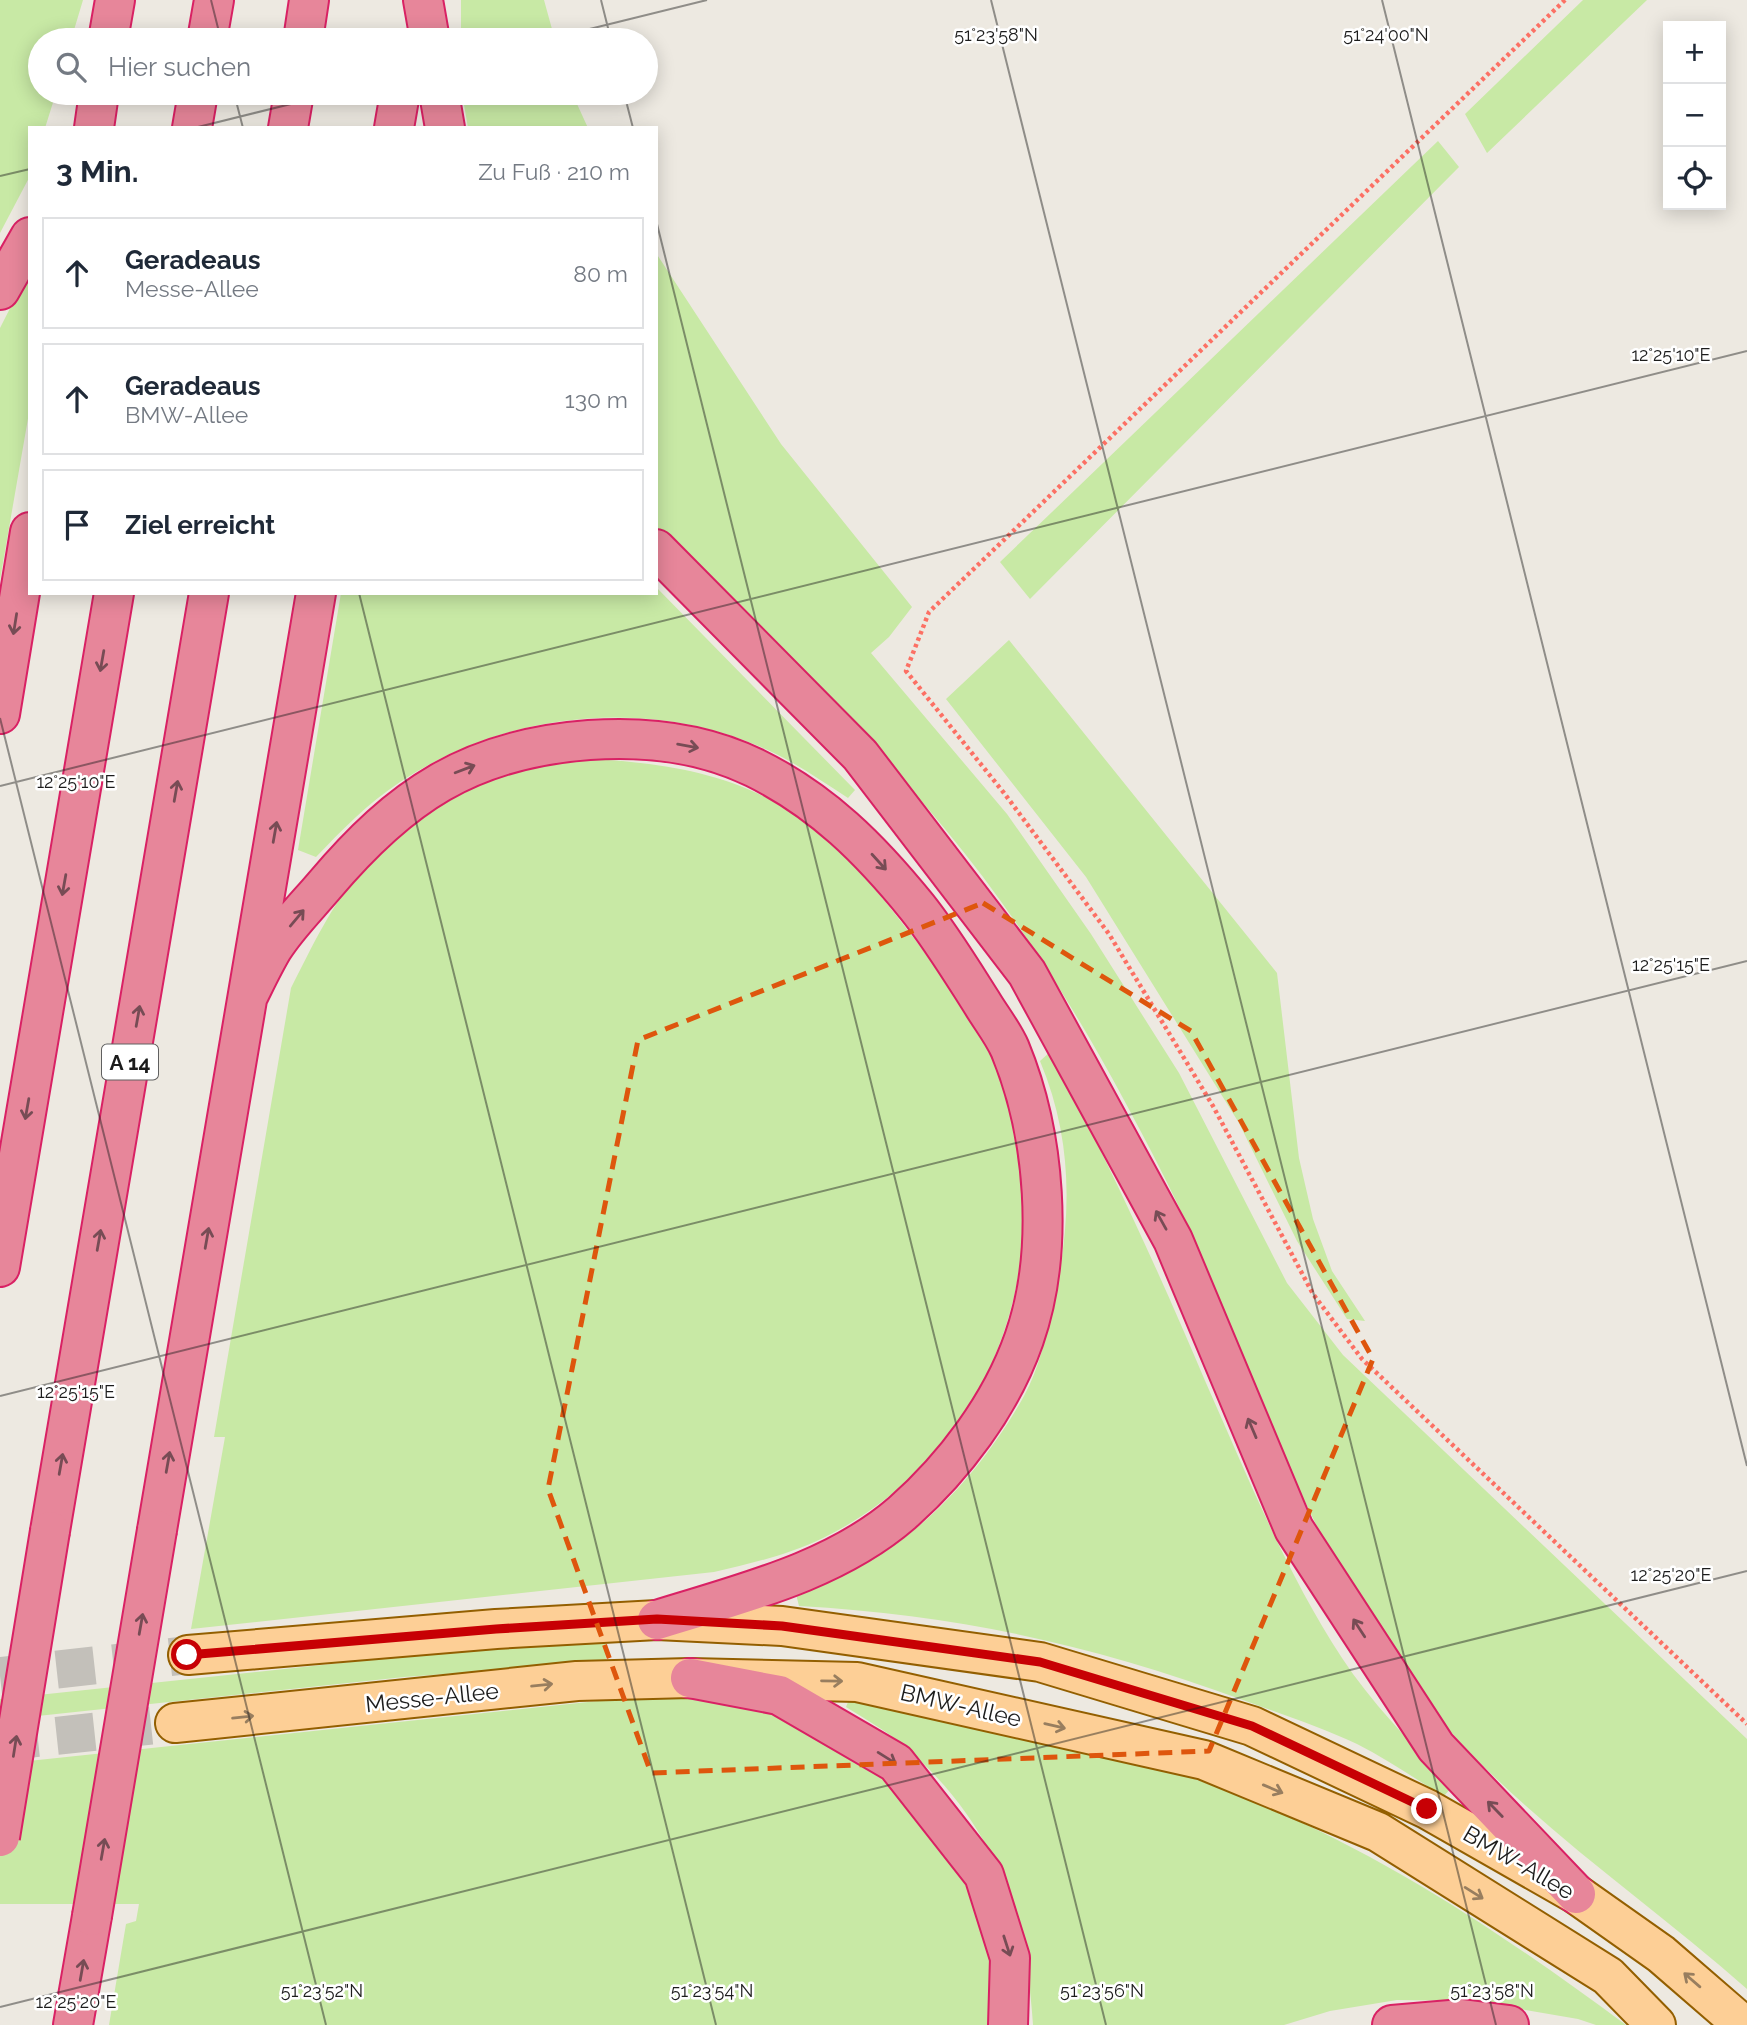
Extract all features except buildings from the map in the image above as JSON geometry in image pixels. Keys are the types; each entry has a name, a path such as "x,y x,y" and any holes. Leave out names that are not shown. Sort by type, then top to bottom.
{"highway":[{"path":"110,28 115,0"},
{"path":"209,28 214,0"},
{"path":"305,28 309,0"},
{"path":"411,28 416,0"},
{"path":"424,0 428,28"},
{"path":"192,126 196,105"},
{"path":"288,126 292,105"},
{"path":"394,126 398,105"},
{"path":"441,105 446,126"},
{"path":"0,290 28,241"},
{"path":"0,714 28,544"},
{"path":"658,551 860,755 1027,973 1172,1240 1294,1529 1436,1747 1576,1894"},
{"path":"0,1267 114,595"},
{"name":"A 14","path":"0,1837 209,595"},
{"path":"73,2025 316,595"},
{"path":"248,996 275,945 358,846 402,805 457,772 519,749 566,742 642,739 696,747 752,766 807,796 854,834 939,934 1009,1046 1032,1120 1043,1198 1037,1275 1025,1337 999,1394 955,1459 900,1515 834,1558 756,1589 657,1619"},
{"path":"690,1678 779,1695 896,1763 984,1875 1010,1958 1008,2025"},
{"path":"1392,2025 1462,2019 1509,2025"}],"main road":[{"name":"BMW-Allee","path":"657,1619 782,1626 1040,1662 1252,1726 1427,1809 1576,1894 1661,1954 1743,2025"},
{"path":"187,1655 496,1629 657,1619"},
{"name":"BMW-Allee","path":"690,1678 857,1682 1204,1760 1378,1832 1608,1976 1656,2025"},
{"name":"Messe-Allee","path":"175,1723 578,1681 690,1678"}],"path":[{"path":"1565,0 929,612 906,671 1004,793 1109,934 1213,1106 1313,1294 1362,1359 1747,1724"}],"highlighted area":[{"path":"983,903 1191,1031 1373,1359 1209,1751 651,1773 548,1489 638,1040"}],"green space":[{"path":"0,0 83,0 75,28 28,28 28,105 52,105 46,126 28,126 28,180 0,233"},
{"path":"461,0 544,0 552,28 461,28"},
{"path":"1583,0 1647,0 1487,153 1465,114"},
{"path":"464,105 577,105 587,126 468,126"},
{"path":"1438,141 1459,167 1030,599 1000,562"},
{"path":"658,256 781,444 912,607 889,637 871,653 1007,814 1091,934 1179,1073 1287,1283 1343,1355 1747,1739 1747,1989 1523,1803 1441,1721 1405,1675 1371,1624 1312,1516 1191,1233 1159,1166 1063,994 1019,926 945,829 804,675 658,529"},
{"path":"28,273 28,419 0,580 0,328"},
{"path":"658,589 855,790 848,798 772,752 716,731 670,722 623,718 576,720 530,727 485,740 441,758 377,799 316,857 298,850 341,595 658,595"},
{"path":"1009,640 1277,973 1299,1158 1313,1219 1332,1271 1365,1321 1347,1319 1297,1241 1239,1123 1086,877 946,699"},
{"path":"595,759 643,763 713,777 758,794 801,818 838,849 871,884 935,966 975,1025 990,1052 1013,1121 1023,1192 1020,1262 1005,1330 977,1393 937,1450 886,1499 823,1538 770,1558 714,1572 191,1629 225,1437 214,1437 291,988 323,926 352,882 380,852 418,819 462,792 508,772 539,765"},
{"path":"1050,1052 1132,1216 1252,1488 1303,1592 1342,1658 1367,1692 1452,1787 1444,1796 1379,1756 1343,1738 1243,1700 1133,1663 1079,1648 970,1625 858,1610 799,1606 796,1594 882,1553 908,1535 942,1505 987,1453 1013,1415 1034,1375 1053,1306 1064,1243 1066,1212 1064,1152 1059,1122 1040,1061"},
{"path":"605,1639 606,1662 404,1677 0,1720 0,1699 407,1656"},
{"path":"850,1697 1037,1736 1129,1759 1220,1788 1275,1810 1328,1835 1431,1892 1530,1956 1626,2025 1596,2025 1578,2019 1473,2001 1397,2000 1330,2011 1284,2025 1033,2025 1022,1944 1012,1907 999,1871 982,1837 935,1775 897,1741 846,1707"},
{"path":"680,1698 772,1714 853,1753 895,1785 934,1830 965,1883 977,1911 994,1974 997,2025 109,2025 126,1924 136,1921 139,1904 0,1904 0,1764 607,1700"}],"tunnel":[{"path":"0,1676 188,1655"},
{"path":"0,1742 175,1723"}],"route":[{"path":"187,1655 496,1629 657,1619 782,1626 1040,1662 1252,1726 1427,1809"}]}
